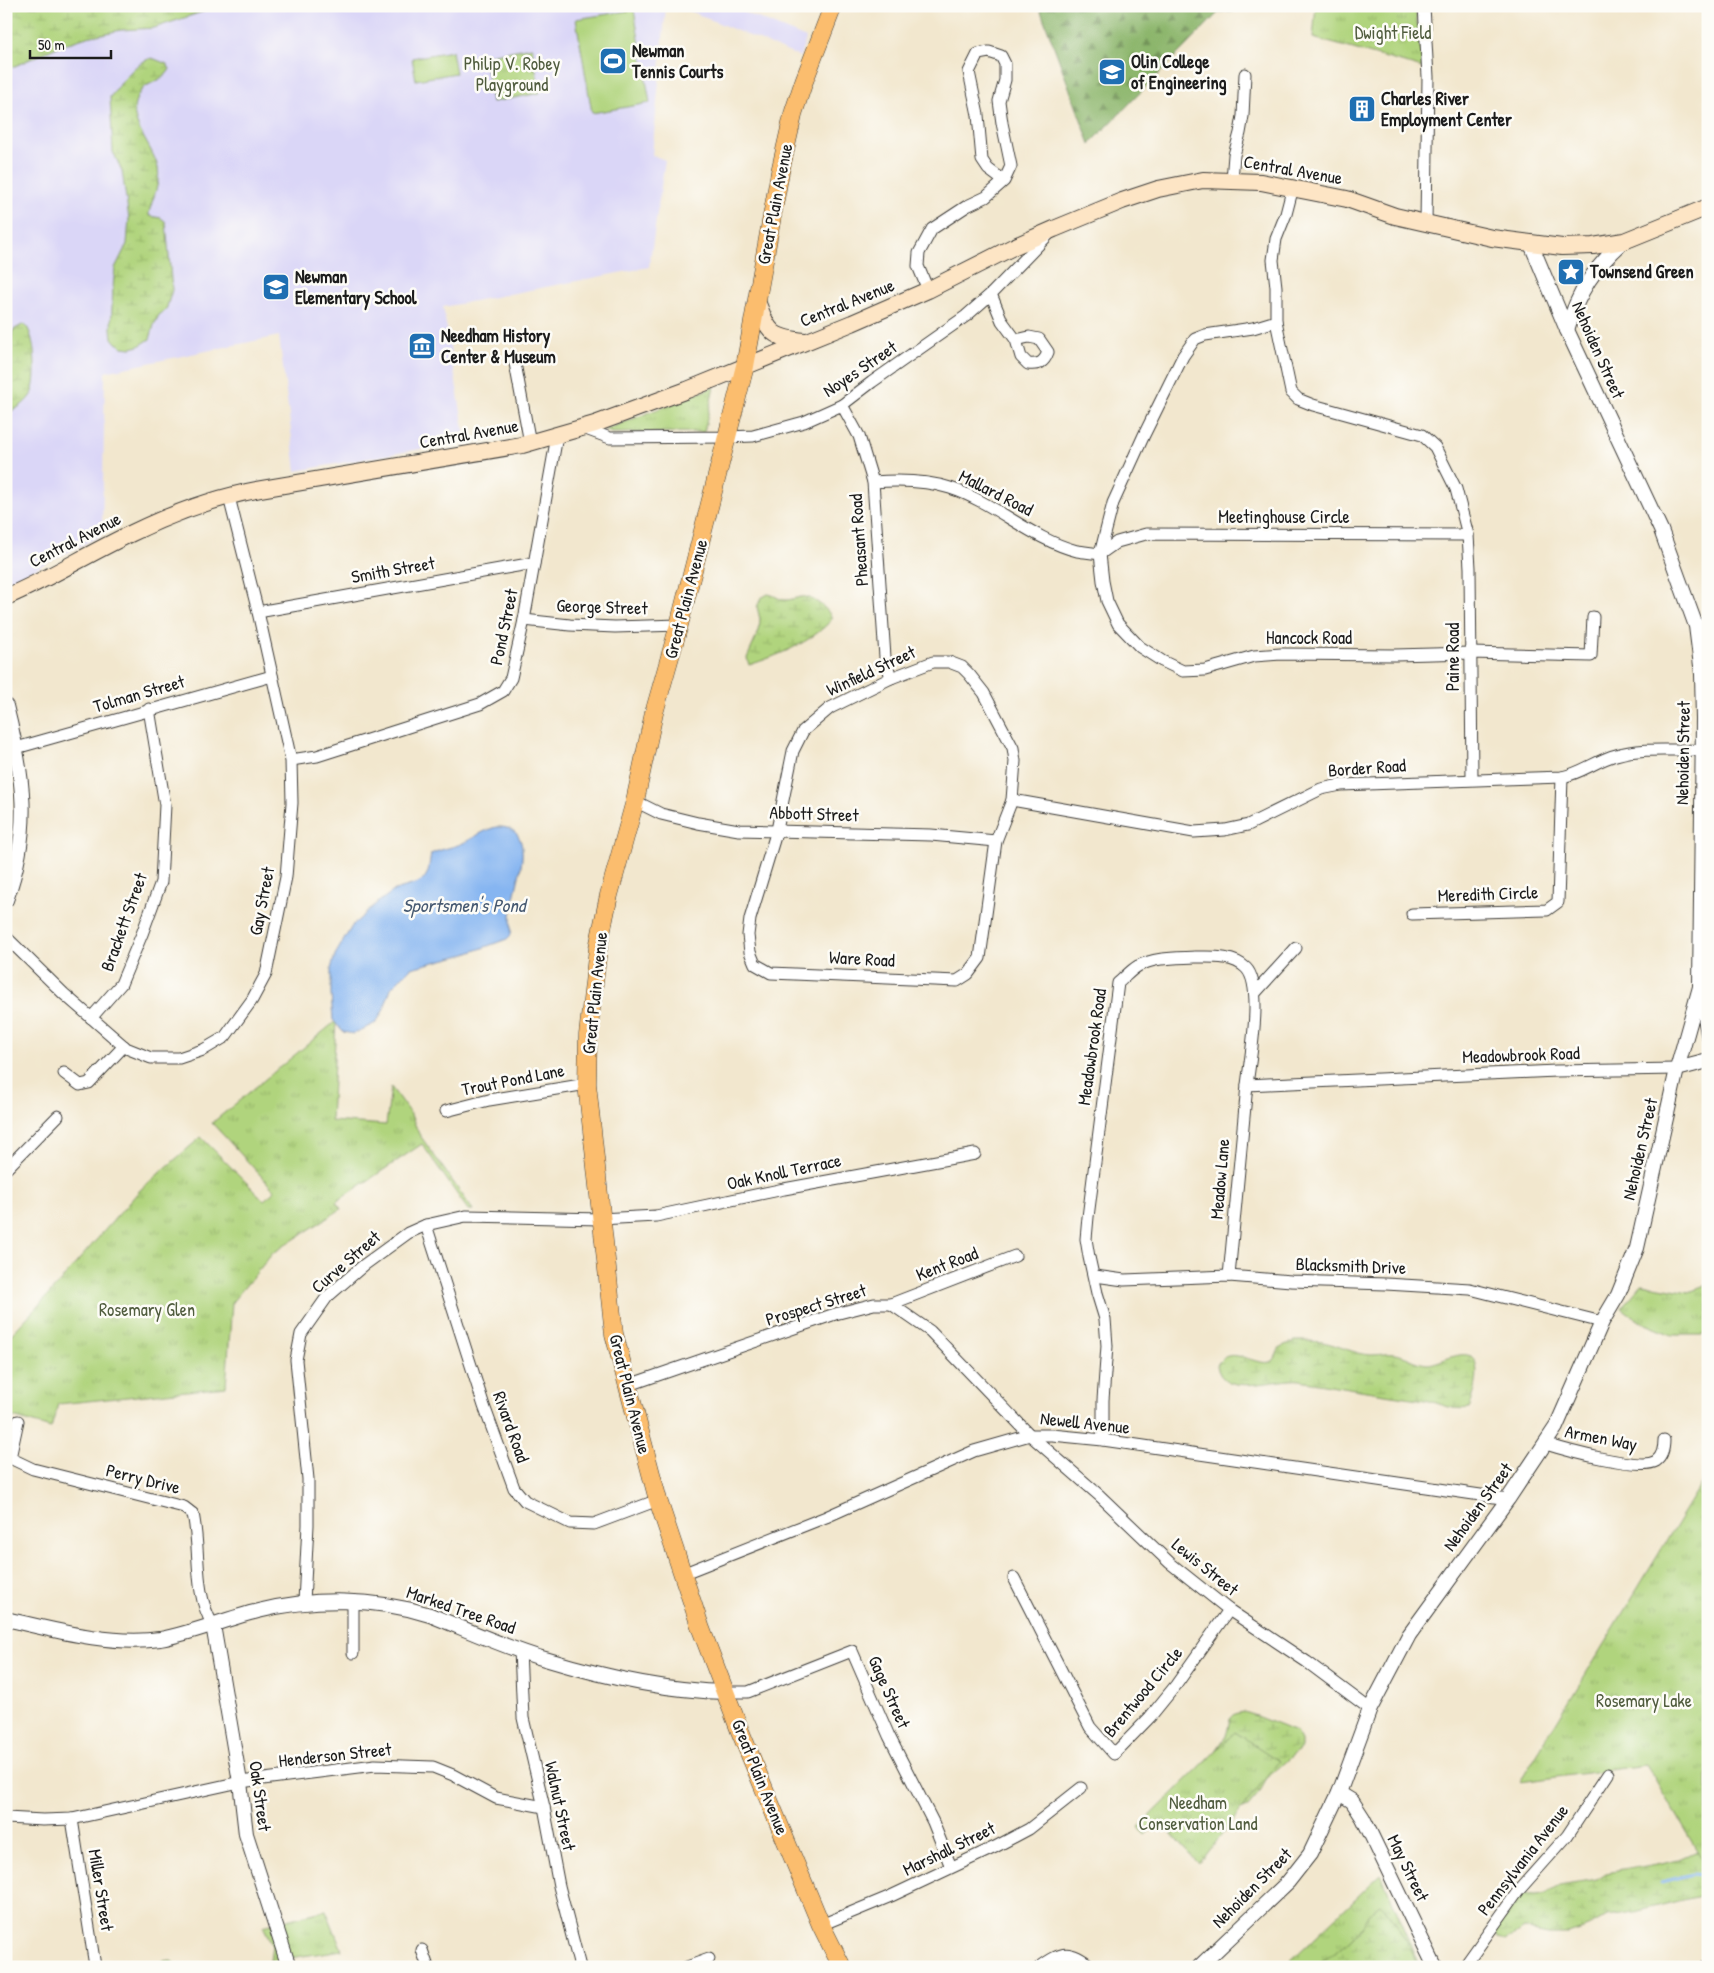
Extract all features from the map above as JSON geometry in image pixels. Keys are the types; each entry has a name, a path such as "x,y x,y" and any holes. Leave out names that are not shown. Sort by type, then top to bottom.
{"main road":[{"name":"Great Plain Avenue","path":"833,6 794,111 780,172 745,366 679,625 654,714 635,801 613,879 598,948 588,1035 587,1084 600,1219 614,1334 626,1386 658,1500 701,1629 740,1731 821,1925 842,1967"},
{"name":"Central Avenue","path":"6,598 131,533 174,514 229,496 530,443 583,428 671,396 807,341 928,290 1012,247 1122,201 1158,189 1203,180 1261,182 1347,199 1395,216 1497,239 1531,244 1578,247 1624,241 1708,207"},
{"path":"757,301 767,326 775,335 785,339 807,341"}],"street":[{"path":"1424,6 1428,77 1426,223"},
{"path":"928,290 918,266 919,253 932,229 966,206 986,197 1004,181 1011,166 999,102 1005,80 1005,64 1001,56 989,52 978,54 969,72 978,115 982,160 988,169 1004,181"},
{"path":"1232,180 1234,155 1242,125 1246,74"},
{"path":"1293,187 1286,214 1276,239 1273,260 1276,287 1276,321 1291,392 1298,399 1313,405 1422,436 1436,447 1456,489 1468,535"},
{"name":"Noyes Street","path":"583,428 611,438 728,437 753,436 804,422 842,405 966,316 991,294 1054,229"},
{"path":"1567,330 1574,308 1586,283 1624,241"},
{"name":"Nehoiden Street","path":"1199,1967 1300,1868 1314,1846 1339,1793 1370,1709 1409,1635 1508,1500 1546,1444 1563,1411 1602,1322 1618,1295 1637,1248 1677,1069 1700,987 1702,625 1661,530 1567,330 1531,244"},
{"path":"991,294 1002,321 1016,340"},
{"path":"1100,554 1113,503 1183,356 1195,338 1254,328 1276,321"},
{"path":"514,358 530,443"},
{"name":"Pheasant Road","path":"842,405 858,436 873,482 885,658 891,678"},
{"name":"Pond Street","path":"291,760 317,756 471,707 503,691 511,678 524,620 557,436"},
{"name":"Mallard Road","path":"873,482 915,481 950,488 972,497 1046,538 1076,551 1100,554"},
{"name":"Gay Street","path":"6,936 64,994 124,1046 132,1052 151,1058 183,1057 203,1050 225,1037 252,1000 266,974 286,877 292,803 291,760 258,612 229,496"},
{"name":"Meetinghouse Circle","path":"1100,554 1117,542 1146,534 1468,535"},
{"name":"Paine Road","path":"1468,535 1472,779"},
{"name":"Hancock Road","path":"1100,554 1107,601 1118,624 1140,647 1162,662 1183,671 1205,670 1254,656 1470,652 1591,656 1593,617"},
{"name":"Smith Street","path":"258,612 534,563"},
{"name":"George Street","path":"524,620 615,627 679,625"},
{"name":"Winfield Street","path":"777,830 793,751 803,732 830,708 891,678 933,662 949,662 962,668 969,674 984,694 1013,748 1016,770 1012,800 996,841"},
{"name":"Tolman Street","path":"16,748 149,709 272,676"},
{"path":"6,706 16,748 23,794 23,830 19,861 6,900"},
{"name":"Brackett Street","path":"91,1018 121,984 161,882 165,805 149,709"},
{"name":"Border Road","path":"1012,800 1194,832 1225,830 1248,824 1321,789 1334,786 1472,779 1562,777 1582,771 1600,761 1622,753 1702,750"},
{"name":"Meredith Circle","path":"1412,914 1548,910 1558,902 1562,777"},
{"name":"Abbott Street","path":"635,801 661,814 739,830 931,835 996,841"},
{"name":"Ware Road","path":"777,830 750,919 748,935 750,952 755,964 771,973 957,981 968,974 980,958 996,841"},
{"path":"1255,993 1296,948"},
{"name":"Meadowbrook Road","path":"1103,1440 1103,1400 1107,1346 1105,1319 1097,1293 1086,1239 1118,983 1137,966 1165,958 1220,957 1246,967 1252,976 1255,993 1255,1011 1247,1085 1556,1071 1677,1069"},
{"path":"1700,987 1708,1034"},
{"path":"64,1073 80,1085 84,1085 124,1046"},
{"path":"1677,1069 1708,1061"},
{"name":"Trout Pond Lane","path":"446,1111 489,1100 587,1084"},
{"name":"Meadow Lane","path":"1228,1276 1247,1085"},
{"path":"6,1169 58,1116"},
{"name":"Oak Knoll Terrace","path":"600,1219 656,1216 784,1189 975,1154"},
{"name":"Curve Street","path":"304,1602 308,1479 296,1360 301,1334 328,1297 364,1265 408,1233 426,1225 466,1216 600,1219"},
{"name":"Rivard Road","path":"426,1225 484,1406 514,1488 525,1501 570,1523 594,1524 658,1500"},
{"name":"Kent Road","path":"891,1304 1015,1256"},
{"name":"Blacksmith Drive","path":"1095,1276 1124,1280 1228,1276 1291,1281 1470,1289 1602,1322"},
{"name":"Prospect Street","path":"626,1386 836,1314 874,1304 891,1304 930,1330 1030,1435"},
{"name":"Perry Drive","path":"18,1421 10,1458 14,1461 34,1469 184,1507 193,1514 197,1529 199,1575 207,1615 213,1625"},
{"name":"Newell Avenue","path":"682,1574 826,1517 974,1451 1030,1435 1052,1435 1103,1440 1508,1500"},
{"name":"Lewis Street","path":"1030,1435 1100,1496 1170,1563 1229,1610 1307,1662 1370,1709"},
{"name":"Armen Way","path":"1546,1444 1598,1457 1643,1464 1656,1461 1663,1450 1664,1440"},
{"name":"Brentwood Circle","path":"1014,1578 1090,1726 1114,1754 1150,1717 1176,1685 1229,1610"},
{"name":"Marked Tree Road","path":"6,1619 82,1635 131,1641 160,1639 258,1611 304,1602 376,1603 412,1609 544,1659 621,1677 700,1692 726,1692"},
{"path":"353,1602 353,1653"},
{"name":"Oak Street","path":"213,1625 240,1782 246,1834 289,1967"},
{"name":"Walnut Street","path":"520,1650 523,1718 544,1807 559,1886 580,1967"},
{"name":"Gage Street","path":"726,1692 748,1692 852,1651 889,1736 933,1822 951,1867"},
{"name":"Henderson Street","path":"6,1818 27,1820 72,1819 240,1782 375,1765 433,1767 496,1798 544,1807"},
{"name":"Pennsylvania Avenue","path":"1464,1967 1519,1890 1567,1836 1608,1774"},
{"name":"Marshall Street","path":"821,1925 891,1896 995,1847 1029,1829 1081,1788"},
{"name":"May Street","path":"1339,1793 1352,1801 1363,1818 1435,1967"},
{"name":"Miller Street","path":"72,1819 95,1966"},
{"path":"422,1950 428,1967"},
{"path":"1040,1967 1054,1956 1065,1954 1079,1956 1092,1967"},
{"path":"687,1967 709,1959"}],"shaded area":[{"name":"Newman Elementary School","path":"6,6 666,6 652,155 665,160 649,267 443,307 466,441 296,471 279,336 105,372 102,535 6,583"},
{"path":"678,6 729,6 806,38 800,57"}],"green space":[{"path":"6,6 220,6 154,28 121,30 87,37 62,45 6,70"},
{"name":"Olin College of Engineering","path":"1039,6 1284,6 1219,12 1090,144"},
{"name":"Dwight Field","path":"1316,6 1415,6 1423,68 1313,38"},
{"name":"Newman Tennis Courts","path":"634,10 650,103 592,113 576,19"},
{"name":"Philip V. Robey Playground","path":"532,47 540,93 492,102 484,56"},
{"path":"452,51 456,73 416,80 412,58"},
{"path":"152,58 167,64 170,69 159,80 143,88 135,102 134,112 136,121 155,158 158,168 157,185 149,216 161,218 166,222 172,290 166,310 159,315 150,339 139,346 131,348 123,347 116,343 112,338 111,328 115,268 127,244 129,219 122,171 113,152 110,97 139,64"},
{"path":"24,324 28,329 33,347 35,380 31,395 23,404 6,413 7,372 13,330"},
{"path":"714,387 704,432 611,433 605,430"},
{"path":"768,594 784,600 810,598 818,602 832,619 815,635 805,641 783,653 749,665 747,658 759,631 760,619 757,607 761,598"},
{"name":"Rosemary Glen","path":"336,1021 331,1121 386,1125 391,1087 411,1115 419,1134 473,1210 468,1210 422,1144 336,1202 341,1209 273,1253 232,1302 226,1387 58,1404 51,1428 6,1415 6,1340 50,1293 140,1190 201,1137 264,1200 275,1191 212,1123"},
{"path":"1642,1284 1689,1292 1708,1285 1708,1335 1672,1335 1641,1322 1622,1308"},
{"path":"1295,1341 1322,1342 1371,1355 1398,1355 1427,1364 1467,1355 1475,1361 1477,1374 1471,1403 1469,1408 1463,1409 1425,1400 1300,1380 1239,1384 1229,1382 1221,1376 1217,1365 1222,1359 1236,1356 1267,1363 1273,1361 1280,1347"},
{"name":"Rosemary Lake","path":"1708,1471 1708,1869 1646,1765 1520,1782"},
{"path":"1243,1712 1296,1732 1301,1741 1301,1748 1268,1777 1259,1793 1247,1807 1235,1812 1203,1770 1226,1736 1230,1719 1235,1714"},
{"name":"Needham Conservation Land","path":"1235,1732 1279,1761 1199,1864 1160,1821 1145,1835 1139,1827"},
{"path":"1708,1846 1708,1893 1702,1896 1608,1916 1589,1927 1568,1934 1548,1934 1523,1929 1506,1941 1500,1938 1495,1931 1520,1893 1544,1894 1559,1885 1597,1879 1606,1873 1680,1859"},
{"path":"1381,1874 1421,1967 1418,1967 1408,1943 1380,1903 1371,1912 1356,1934 1328,1958 1312,1965 1284,1967"},
{"path":"1380,1903 1402,1933 1413,1952 1418,1967 1305,1967 1328,1956 1349,1941"},
{"path":"326,1910 342,1950 270,1961 272,1944 263,1926"},
{"path":"171,1960 175,1963 176,1967 152,1967 163,1961"}],"water":[{"name":"Sportsmen's Pond","path":"496,827 510,829 518,835 522,845 520,871 511,911 511,935 507,939 466,954 411,968 391,988 383,1011 376,1023 353,1034 343,1032 333,1020 331,969 335,955 352,926 377,903 395,890 418,883 424,879 428,872 431,854 461,844"}],"waterway":[{"path":"1661,1882 1693,1874 1708,1876"}],"place":[{"name":"Newman Tennis Courts","path":"613,61"},
{"name":"Olin College of Engineering","path":"1112,72"},
{"name":"Charles River Employment Center","path":"1362,109"},
{"name":"Townsend Green","path":"1571,272"},
{"name":"Newman Elementary School","path":"276,287"},
{"name":"Needham History Center & Museum","path":"422,346"}]}
